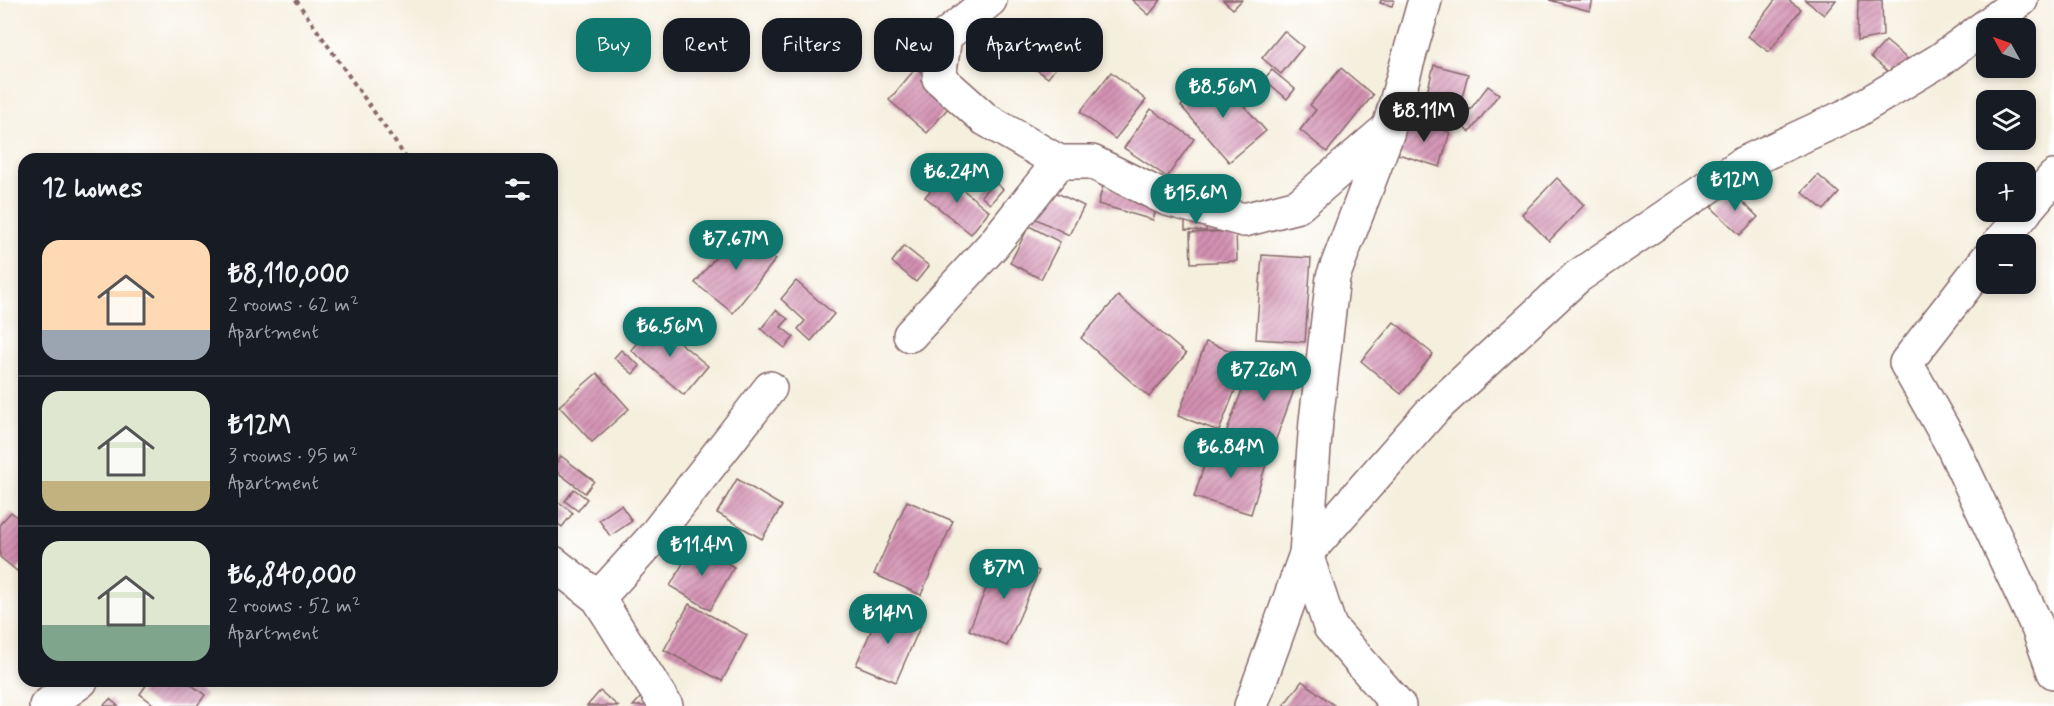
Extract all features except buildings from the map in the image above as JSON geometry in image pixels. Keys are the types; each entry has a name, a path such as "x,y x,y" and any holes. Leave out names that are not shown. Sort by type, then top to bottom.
{"street":[{"path":"990,0 945,36 939,78 985,119 1059,162 1092,162 1167,199 1244,220 1298,206 1388,128"},
{"path":"1251,706 1306,554 1316,421 1333,277 1388,128 1425,0"},
{"path":"1306,554 1433,410 1577,277 1744,163 1852,113 1940,60 2021,0"},
{"path":"910,335 993,244 1059,162"},
{"path":"2036,198 2054,177"},
{"path":"2006,234 2016,222"},
{"path":"1976,273 1906,363 1952,445 2038,628 2054,672"},
{"path":"598,598 652,539 770,388"},
{"path":"1306,554 1330,627 1399,706"},
{"path":"558,567 598,598 666,706"},
{"path":"46,706 73,687"}],"path":[{"path":"296,0 403,153"}]}
